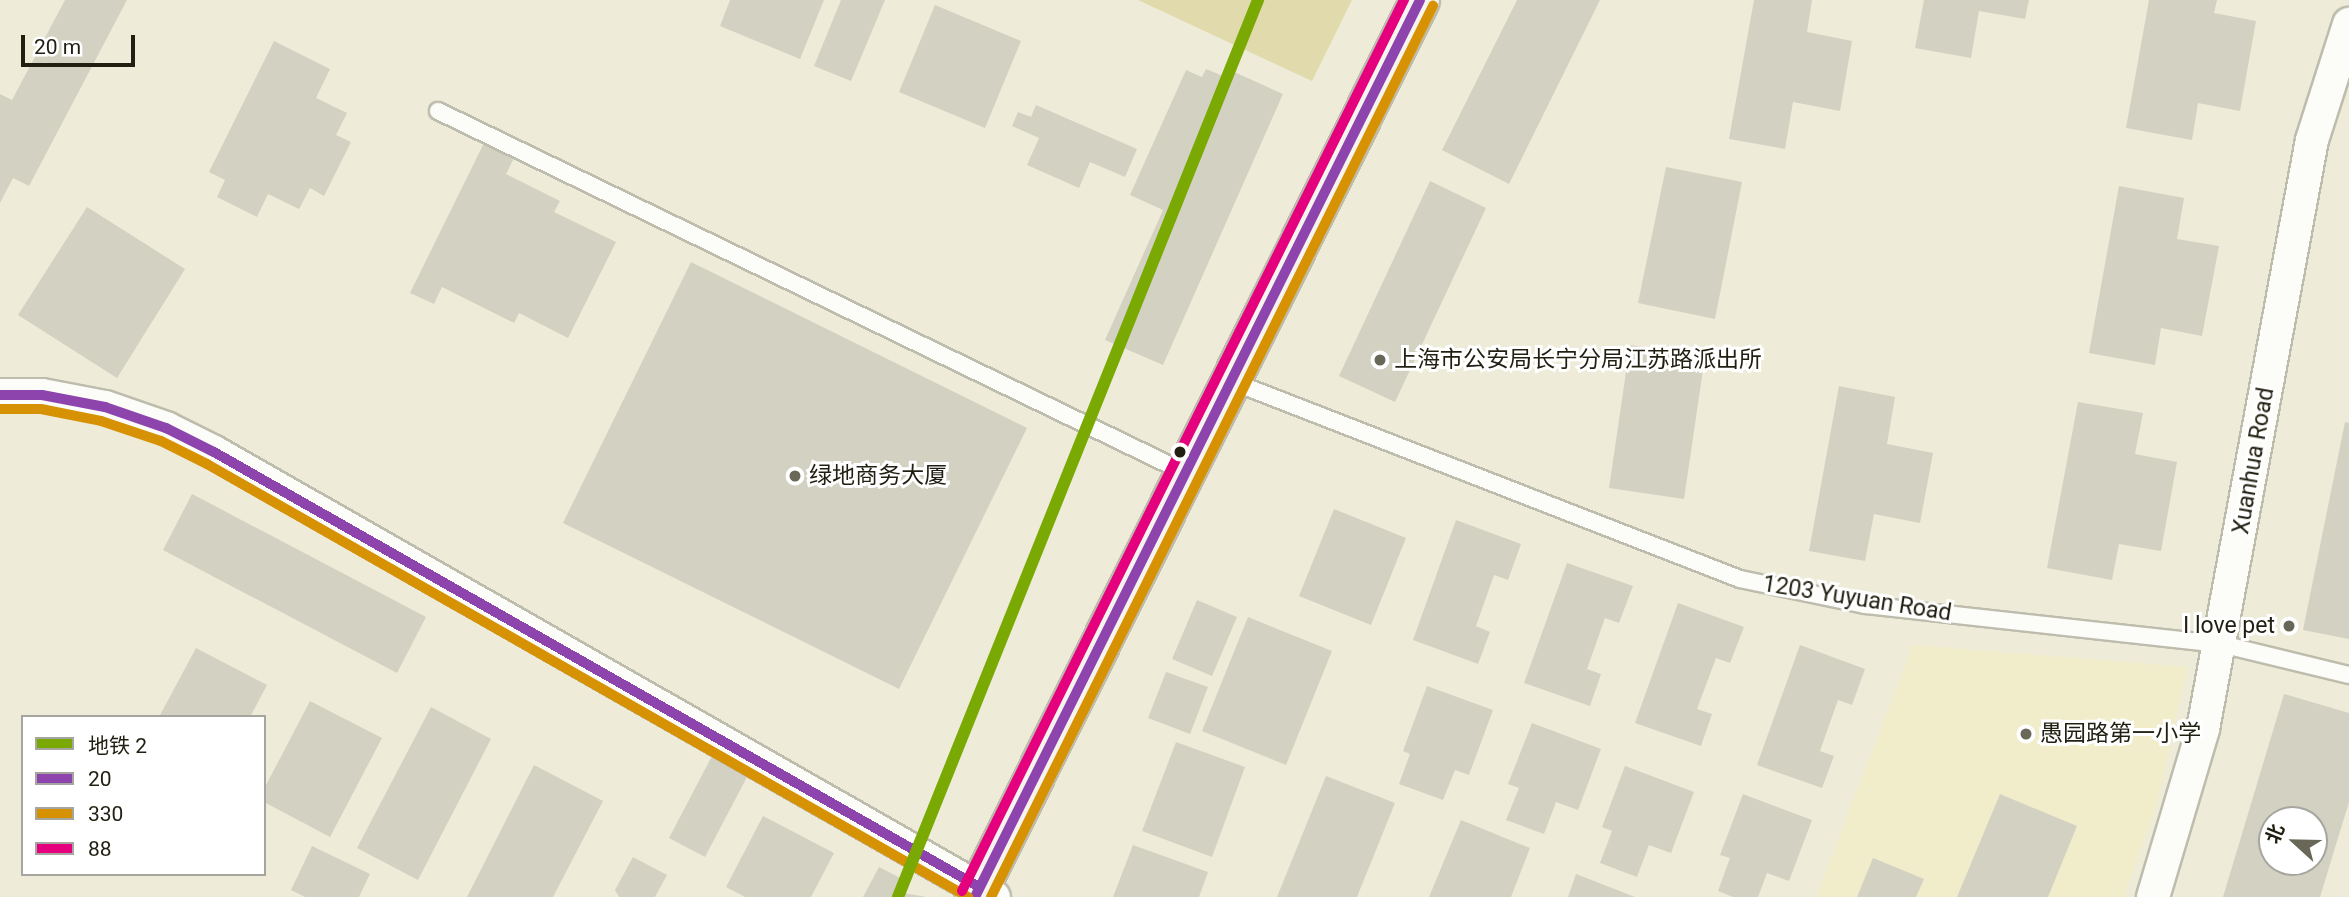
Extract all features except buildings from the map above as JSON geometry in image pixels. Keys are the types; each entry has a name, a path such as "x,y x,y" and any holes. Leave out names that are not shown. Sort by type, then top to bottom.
{"main road":[{"path":"983,894 1184,472 1420,0"}],"street":[{"name":"Xuanhua Road","path":"2152,897 2183,807 2221,644 2312,140 2349,24"},
{"path":"0,395 42,395 105,407 202,446 983,894"}],"lane":[{"path":"438,111 1184,472"},
{"name":"1203 Yuyuan Road","path":"1229,380 1740,579 1865,605 2221,644 2349,675"}],"shaded area":[{"path":"1138,0 1352,0 1312,81"},
{"name":"愚园路第一小学","path":"1913,645 2187,667 2158,800 2124,897 1816,897"}],"metro line":[{"name":"2","path":"898,897 1258,0"}],"transit line":[{"name":"88","path":"962,891 1404,0"},
{"name":"20","path":"975,897 1420,0"},
{"name":"330","path":"991,897 1433,6"},
{"name":"20","path":"0,395 42,395 105,407 166,428 214,452 979,887"},
{"name":"330","path":"0,409 41,409 101,421 161,441 207,464 968,897"}],"place":[{"name":"上海市公安局长宁分局江苏路派出所","path":"1380,360"},
{"name":"绿地商务大厦","path":"795,476"},
{"name":"I love pet","path":"2289,626"},
{"name":"愚园路第一小学","path":"2026,734"}]}
